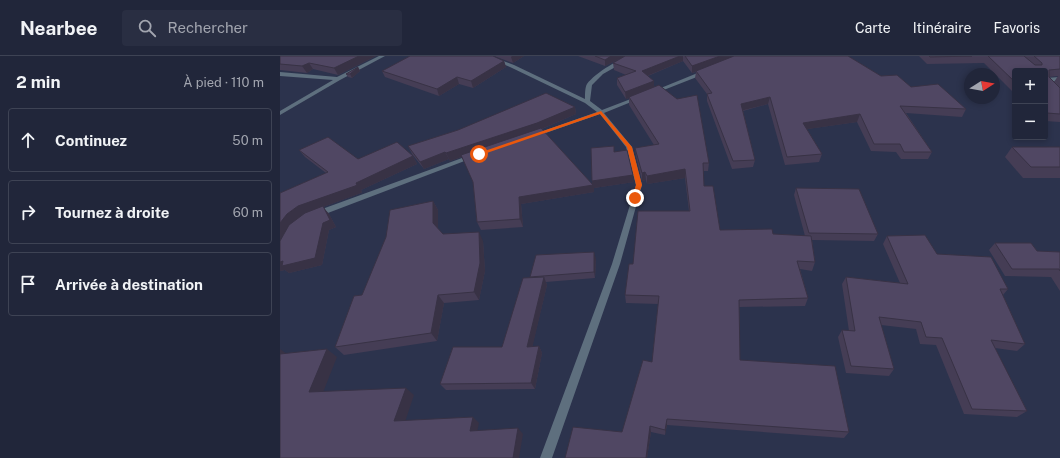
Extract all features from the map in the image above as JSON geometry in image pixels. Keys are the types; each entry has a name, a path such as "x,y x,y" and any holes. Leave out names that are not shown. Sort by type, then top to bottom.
{"street":[{"path":"280,113 338,79 383,56"},
{"path":"486,56 512,66 587,102 601,112 629,147 639,185 616,264 546,458"},
{"path":"587,102 589,84 601,73 633,56"},
{"path":"525,138 601,112 713,69"},
{"path":"280,74 338,79"},
{"path":"1048,80 1060,79"},
{"path":"308,217 482,153"}],"building":[{"path":"280,56 359,56 334,68 309,63 302,66 280,64"},
{"path":"410,56 493,56 504,61 471,81 457,77 437,89 382,71"},
{"path":"595,56 611,56 605,60"},
{"path":"625,56 680,56 642,71 654,81 625,92 617,78 636,71 613,63"},
{"path":"685,56 720,56 692,66"},
{"path":"734,56 848,56 881,76 897,75 911,87 938,84 966,109 900,106 932,152 904,152 900,144 874,144 860,114 803,123 822,154 787,157 770,97 741,104 755,160 733,161 707,94 712,93 696,71"},
{"path":"929,56 972,56 930,57"},
{"path":"988,56 1024,56 1035,65 1042,65 1042,63 1034,56 1060,56 1060,69 1049,70 1049,77 1060,88 1060,114 1048,113 1048,68 1012,68 1012,79"},
{"path":"358,67 350,74 346,74"},
{"path":"659,85 677,99 697,95 709,163 703,163 704,186 713,186 720,230 772,229 773,234 811,236 815,262 797,261 808,298 739,300 740,360 835,366 849,432 667,419 665,430 650,426 646,458 565,458 573,427 622,432 643,360 652,362 659,296 625,295 629,264 633,264 638,211 690,211 685,169 647,176 645,172 642,173 635,148 659,144 629,97"},
{"path":"546,93 575,107 537,123 446,153 445,152 420,162 408,146 458,130"},
{"path":"541,128 593,185 519,197 520,219 477,222 473,182 461,155"},
{"path":"328,137 358,159 397,142 413,156 356,183 357,185 355,186 298,206 287,214 280,223 280,193 328,172 299,150"},
{"path":"614,146 614,152 627,150 633,175 592,181 591,148"},
{"path":"1012,147 1060,147 1060,167 1031,167"},
{"path":"796,188 859,189 878,234 809,233"},
{"path":"433,201 433,223 443,234 479,232 480,263 474,292 438,295 431,333 335,347 354,296 362,295 386,237 390,210"},
{"path":"323,206 330,220 323,223 315,258 282,266 283,261 280,262 280,241 289,225 305,213"},
{"path":"925,235 937,254 991,257 1008,289 1000,289 1025,344 991,340 1027,411 972,409 942,338 926,337 921,322 879,317 894,369 851,366 842,330 855,331 846,277 908,284 887,236"},
{"path":"995,243 1031,243 1037,251 1060,252 1060,271 1059,269 1012,269"},
{"path":"594,252 594,272 530,277 536,255"},
{"path":"544,277 527,347 539,346 531,383 440,384 453,347 502,347 523,278"},
{"path":"327,349 309,392 406,388 394,421 473,417 470,431 518,428 513,458 280,458 280,354"}],"route":[{"path":"479,154 601,112 629,147 639,185 635,198"}]}
